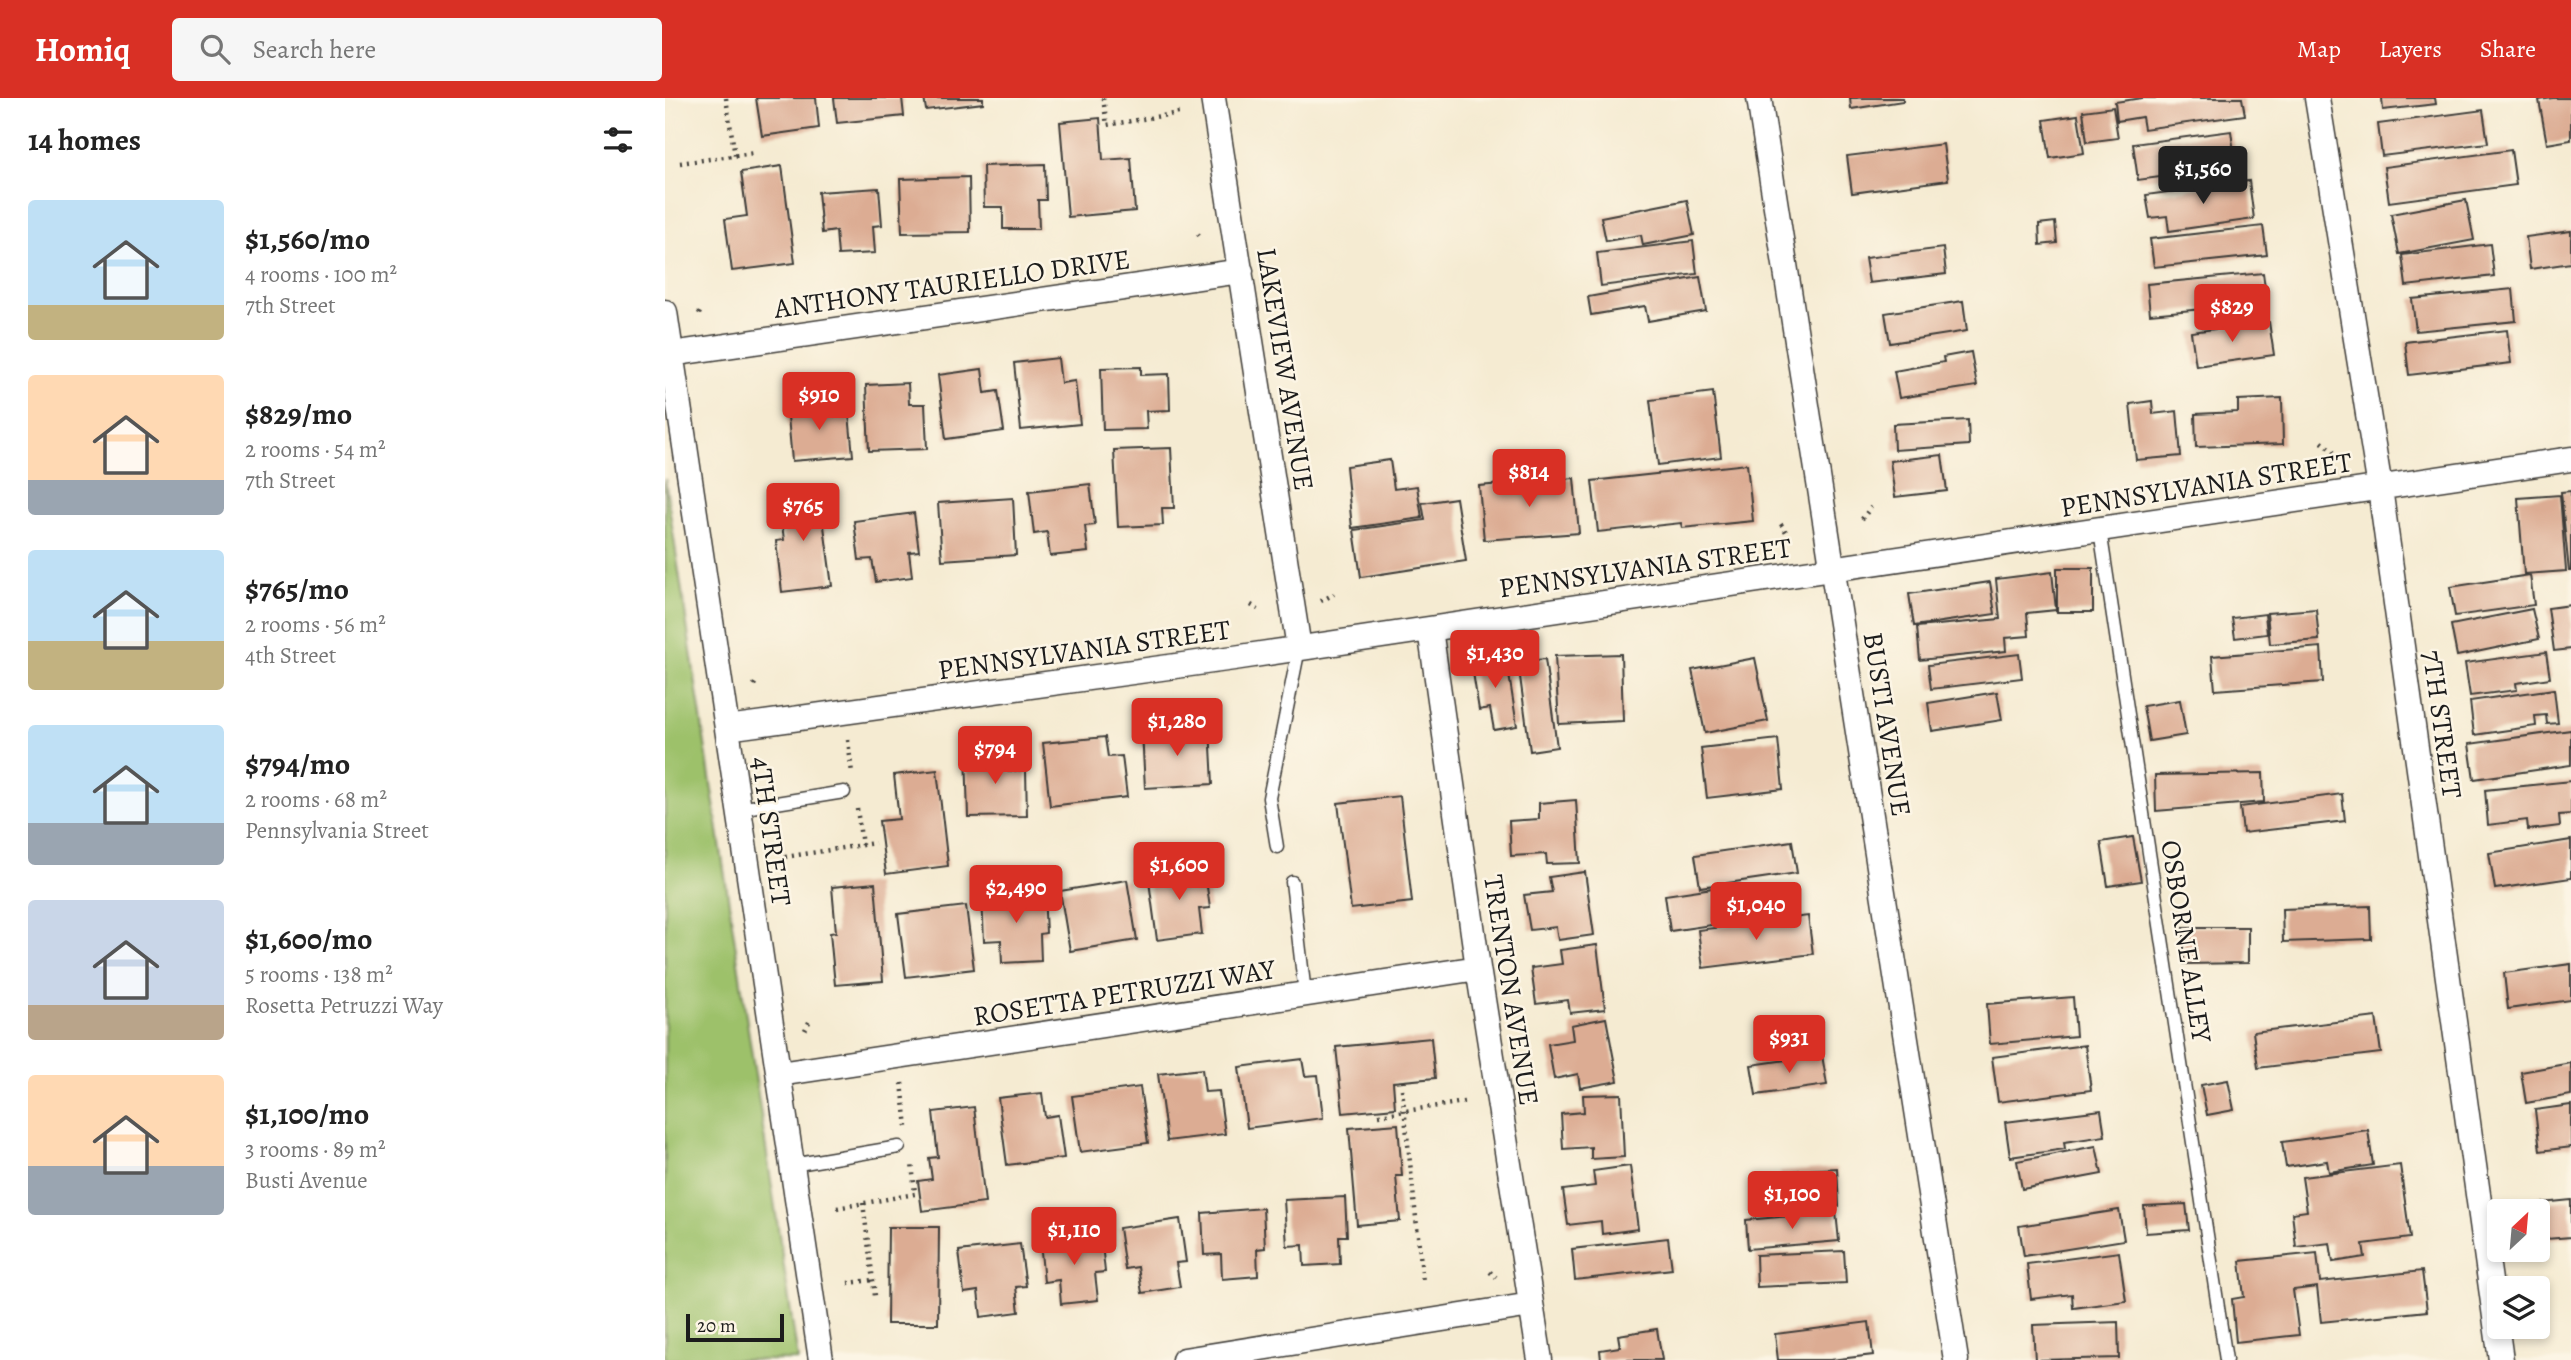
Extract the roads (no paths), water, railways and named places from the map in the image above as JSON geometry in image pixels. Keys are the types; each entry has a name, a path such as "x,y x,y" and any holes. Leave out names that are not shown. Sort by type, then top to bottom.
{"street":[{"name":"LAKEVIEW AVENUE","path":"1213,98 1299,648"},
{"name":"BUSTI AVENUE","path":"1759,98 1956,1360"},
{"name":"7TH STREET","path":"2317,98 2380,488 2501,1360"},
{"name":"ANTHONY TAURIELLO DRIVE","path":"671,354 1241,271"},
{"name":"4TH STREET","path":"665,312 821,1360"},
{"name":"PENNSYLVANIA STREET","path":"727,728 1430,629 2571,459"},
{"name":"TRENTON AVENUE","path":"1430,629 1478,968 1540,1360"},
{"name":"ROSETTA PETRUZZI WAY","path":"779,1074 1478,968"},
{"path":"1184,1360 1531,1305"}],"lane":[{"name":"OSBORNE ALLEY","path":"2100,530 2226,1360"},
{"path":"1277,847 1269,798 1299,648"},
{"path":"739,809 844,792"},
{"path":"1291,882 1305,994"},
{"path":"792,1165 899,1147"}]}
